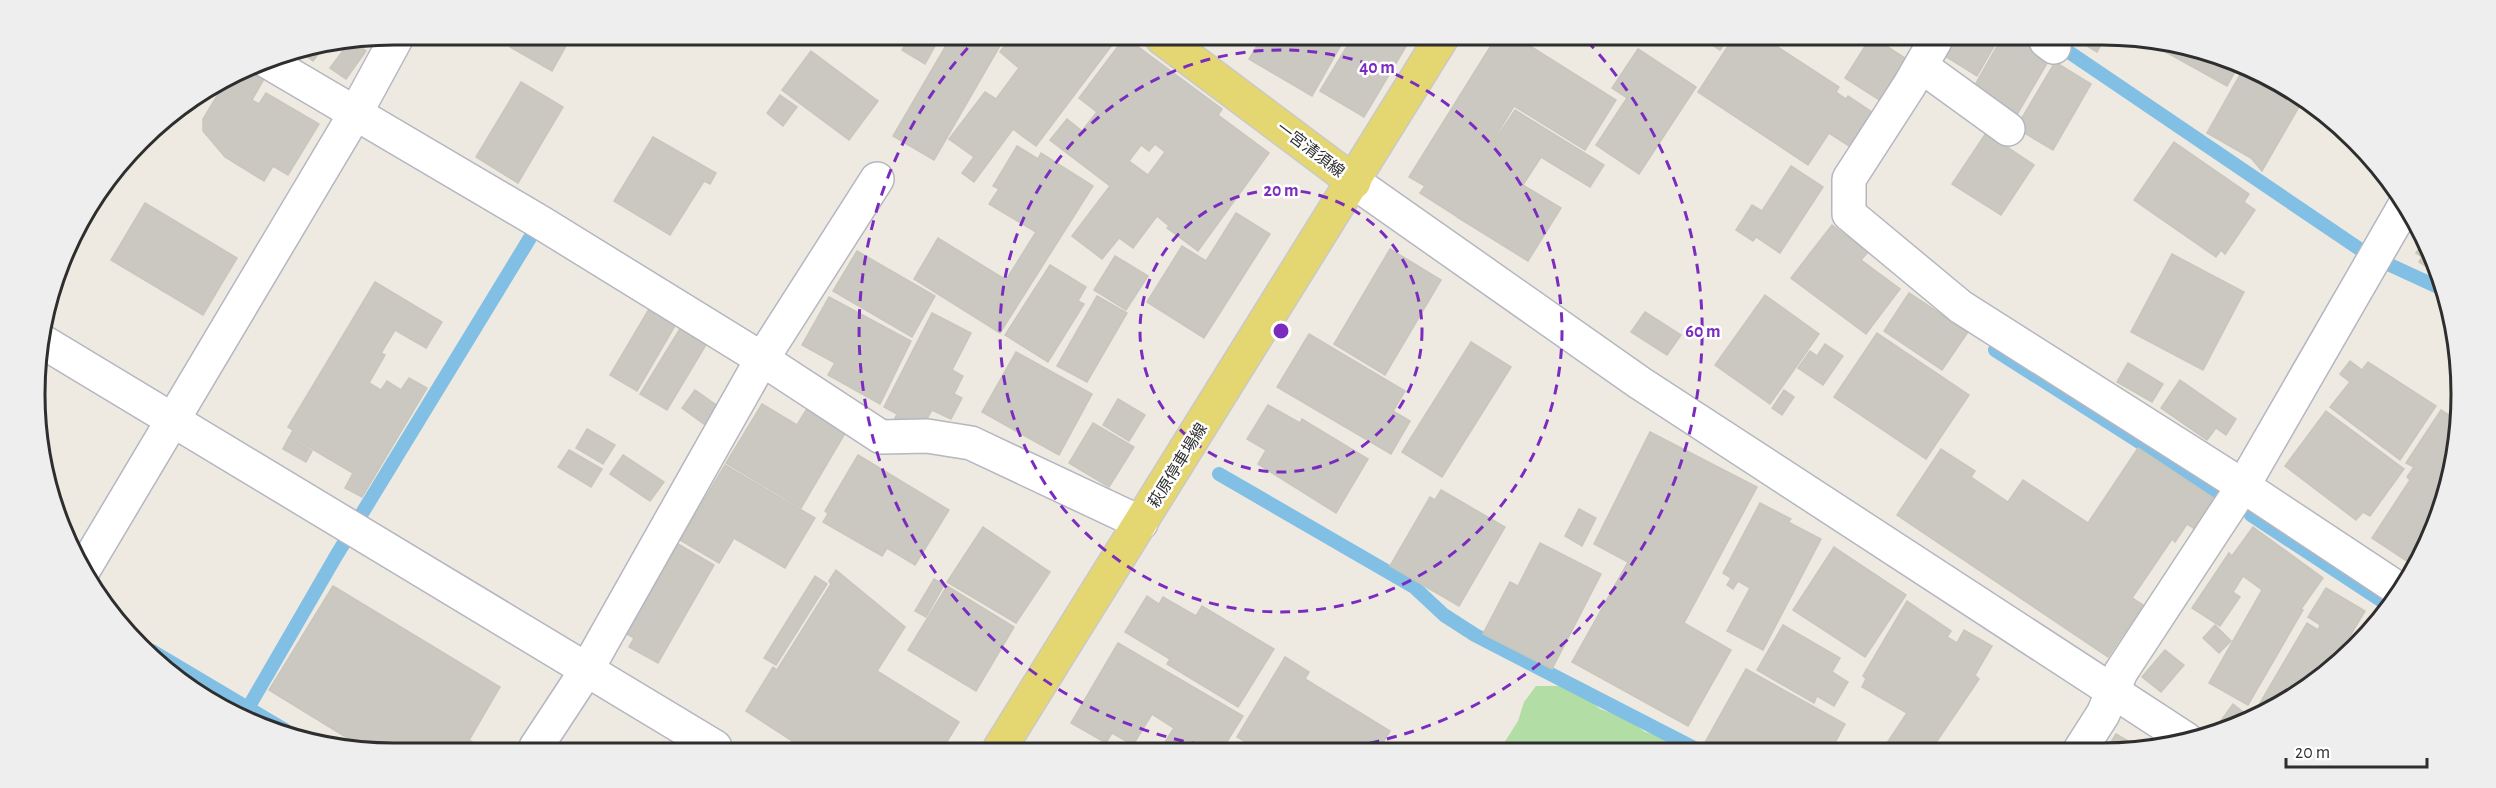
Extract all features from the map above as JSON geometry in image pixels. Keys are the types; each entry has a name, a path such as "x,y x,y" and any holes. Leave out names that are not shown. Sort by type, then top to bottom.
{"main road":[{"name":"一宮清須線","path":"1171,45 1354,182 1438,45"},
{"name":"萩原停車場線","path":"1003,743 1354,182"}],"street":[{"path":"88,562 355,114 392,45"},
{"path":"2008,129 1928,53 1849,179 1849,214 1961,307 2243,486 2393,586"},
{"path":"276,66 540,222 762,359 881,437 927,436 970,443 1141,523"},
{"path":"539,743 586,671 762,359 877,179"},
{"path":"1354,182 1640,383 2178,734"},
{"path":"2084,743 2103,714 2121,672 2243,486 2400,213"},
{"path":"49,345 708,743"}],"green space":[{"path":"1536,686 1559,686 1579,691 1600,709 1626,718 1645,732 1672,739 1675,743 1504,743 1518,721 1524,702"}],"building":[{"path":"511,45 566,45 552,71 510,47"},
{"path":"905,45 936,45 925,64 902,50"},
{"path":"946,45 1000,45 934,160 893,136"},
{"path":"1005,45 1112,45 1036,146 1013,129 974,182 962,173 974,157 949,139 985,92 996,99 1019,68 1000,52"},
{"path":"1119,45 1136,45 1222,109 1218,115 1269,153 1198,251 1167,228 1169,226 1157,216 1133,248 1119,238 1102,259 1072,236 1110,186 1050,140 1067,119 1082,131 1097,112 1079,98","holes":["1155,144 1165,152 1148,175 1129,161 1141,145 1149,151"]},
{"path":"1258,45 1341,45 1312,96 1249,59"},
{"path":"1348,45 1407,45 1364,117 1320,91"},
{"path":"1491,45 1529,45 1616,100 1585,150 1514,106 1491,144 1498,148 1456,216 1420,193 1425,186 1409,177"},
{"path":"1712,45 1724,45 1720,50"},
{"path":"1729,45 1775,45 1839,87 1836,92 1846,99 1848,96 1872,112 1849,146 1829,133 1808,165 1698,92"},
{"path":"1866,45 1885,45 1908,60 1881,101 1845,78"},
{"path":"1952,45 1995,45 1977,76 1945,56"},
{"path":"1998,45 2039,45 2053,53 2015,118 1971,92"},
{"path":"2086,45 2101,45 2097,52"},
{"path":"361,47 366,51 346,79 330,68 345,49"},
{"path":"1638,49 1696,87 1639,174 1596,145 1627,98 1612,88"},
{"path":"811,51 878,101 849,140 782,90"},
{"path":"2164,51 2192,57 2235,72 2227,86"},
{"path":"318,54 313,61 307,56"},
{"path":"2055,62 2091,84 2053,150 2016,128"},
{"path":"256,74 264,79 252,100 259,104 266,93 319,124 288,175 273,166 264,181 225,157 203,131 203,119 220,92"},
{"path":"2240,74 2299,106 2262,171 2251,158 2207,133"},
{"path":"521,82 563,107 518,183 476,157"},
{"path":"780,95 797,107 783,126 767,113"},
{"path":"1515,110 1604,165 1590,187 1541,157 1523,185 1561,208 1528,261 1457,217 1500,148 1493,143"},
{"path":"1986,133 2034,165 2001,215 1952,184"},
{"path":"653,137 716,173 710,184 704,181 670,235 614,201"},
{"path":"2174,142 2249,194 2244,202 2255,210 2225,254 2221,250 2216,257 2134,200"},
{"path":"1017,146 1038,159 1041,153 1093,186 1000,333 914,279 938,238 1006,280 1036,232 989,204 999,189 993,186"},
{"path":"1791,166 1823,187 1780,253 1756,237 1753,241 1736,230 1752,205 1762,211"},
{"path":"145,203 237,258 203,315 111,260"},
{"path":"1236,213 1270,234 1204,338 1147,302 1182,246 1206,261"},
{"path":"1832,225 1868,252 1861,260 1900,289 1866,334 1791,278"},
{"path":"1390,249 1441,280 1385,375 1334,344"},
{"path":"2419,249 2426,267 2419,262 2422,257 2416,253"},
{"path":"857,251 935,296 912,337 833,291"},
{"path":"2172,254 2244,292 2203,370 2131,332"},
{"path":"1115,256 1148,276 1126,310 1094,290"},
{"path":"1050,265 1086,287 1078,301 1084,304 1048,362 1005,335"},
{"path":"375,282 442,322 426,348 395,330 381,353 385,355 369,383 381,390 387,381 401,390 409,378 427,388 362,497 345,488 353,473 290,436 293,430 288,427"},
{"path":"1909,293 1968,332 1942,370 1884,331"},
{"path":"1765,295 1819,334 1770,404 1715,365"},
{"path":"1097,296 1127,313 1087,382 1057,366"},
{"path":"829,297 911,341 880,404 828,375 835,363 802,345"},
{"path":"649,309 676,324 637,391 610,375"},
{"path":"1645,312 1681,335 1667,355 1631,332"},
{"path":"932,313 971,333 952,370 963,376 954,394 962,398 951,419 932,410 924,424 915,419 909,430 893,422 897,414 884,407"},
{"path":"681,327 707,343 667,410 640,394"},
{"path":"1877,333 1969,395 1926,459 1834,397"},
{"path":"1309,334 1405,391 1393,411 1410,421 1391,454 1277,387"},
{"path":"1471,342 1511,367 1442,477 1402,452"},
{"path":"1825,344 1843,356 1823,385 1798,368 1810,351 1817,356"},
{"path":"1016,352 1092,394 1059,455 982,412"},
{"path":"2350,361 2362,370 2368,362 2436,406 2400,460 2330,407 2350,382 2340,374"},
{"path":"2128,363 2163,384 2152,402 2117,382"},
{"path":"2180,380 2236,419 2226,435 2216,428 2207,440 2161,408"},
{"path":"695,390 722,409 708,427 682,408"},
{"path":"1784,390 1794,397 1782,415 1772,408"},
{"path":"1118,399 1145,415 1129,441 1103,425"},
{"path":"762,404 797,425 808,407 847,430 801,508 726,463"},
{"path":"1268,405 1300,423 1302,419 1368,459 1336,513 1258,464 1266,450 1247,439"},
{"path":"2441,410 2450,416 2448,440 2439,484 2424,528 2408,561 2372,538 2410,480 2407,477 2414,467 2406,463"},
{"path":"2326,411 2404,469 2370,516 2363,512 2356,520 2285,466"},
{"path":"1093,423 1134,447 1109,487 1069,463"},
{"path":"587,429 615,445 603,464 576,448"},
{"path":"1650,432 1757,487 1684,623 1731,650 1688,726 1572,662 1628,562 1594,544"},
{"path":"289,437 312,451 306,462 283,449"},
{"path":"2138,448 2215,499 2195,529 2187,524 2175,542 2172,539 2132,598 2143,605 2108,657 1897,515 1941,449 1975,471 1971,477 2008,502 2023,480 2088,523"},
{"path":"569,450 602,469 591,487 558,467"},
{"path":"623,455 664,482 650,501 610,474"},
{"path":"858,455 949,510 915,565 887,548 882,556 823,522 828,514 825,511"},
{"path":"725,465 815,518 785,568 734,538 719,563 680,540"},
{"path":"1441,490 1505,527 1459,606 1390,566 1430,497 1435,500"},
{"path":"1760,503 1791,519 1788,522 1821,539 1763,650 1727,631 1750,588 1738,581 1733,589 1727,585 1731,578 1723,573"},
{"path":"1579,509 1596,518 1582,546 1565,536"},
{"path":"983,527 1050,572 1016,623 947,582"},
{"path":"2253,527 2323,578 2301,609 2303,610 2248,705 2209,683 2262,590 2243,576 2233,592 2240,597 2220,626 2192,608 2229,553 2232,556"},
{"path":"1540,543 1601,574 1552,669 1483,634 1510,582 1518,586"},
{"path":"678,544 714,565 658,663 629,647 634,638 627,634"},
{"path":"1834,547 1906,595 1865,657 1793,610"},
{"path":"836,570 905,627 877,671 959,722 946,743 795,743 746,711 773,667 777,670 831,584 829,581"},
{"path":"815,576 827,584 776,665 764,658"},
{"path":"934,579 944,585 926,617 915,611"},
{"path":"333,586 500,687 469,740 474,743 351,740 269,690"},
{"path":"947,586 1014,627 976,691 908,650"},
{"path":"2326,588 2365,611 2345,645 2296,684 2258,706 2307,623 2318,630 2320,625 2308,617"},
{"path":"1147,596 1159,604 1163,597 1196,616 1202,606 1274,649 1238,707 1167,664 1170,659 1125,632"},
{"path":"1907,601 1951,631 1947,637 1957,643 1964,630 1992,646 1975,675 1979,679 1936,743 1887,743 1907,713 1862,687 1866,679 1863,676"},
{"path":"1783,625 1840,658 1832,672 1848,682 1834,706 1817,696 1814,703 1757,670"},
{"path":"2215,625 2231,641 2219,653 2203,638"},
{"path":"1118,643 1243,716 1226,743 1165,743 1174,728 1152,714 1134,743 1130,743 1112,733 1106,743 1071,723"},
{"path":"2165,650 2184,665 2161,692 2142,677"},
{"path":"1285,657 1309,672 1305,679 1390,731 1383,743 1247,743 1237,737"},
{"path":"1746,669 1845,724 1835,743 1705,743"},
{"path":"2233,704 2244,712 2236,716 2220,722"},
{"path":"2116,734 2129,742 2125,742 2111,743"}],"waterway":[{"path":"2060,46 2361,250"},
{"path":"248,708 336,556 533,233"},
{"path":"2390,265 2433,285"},
{"path":"1995,350 2218,492"},
{"path":"1219,474 1414,587 1444,615 1475,635 1684,743"},
{"path":"2251,515 2382,601"},
{"path":"173,663 264,717"}]}
